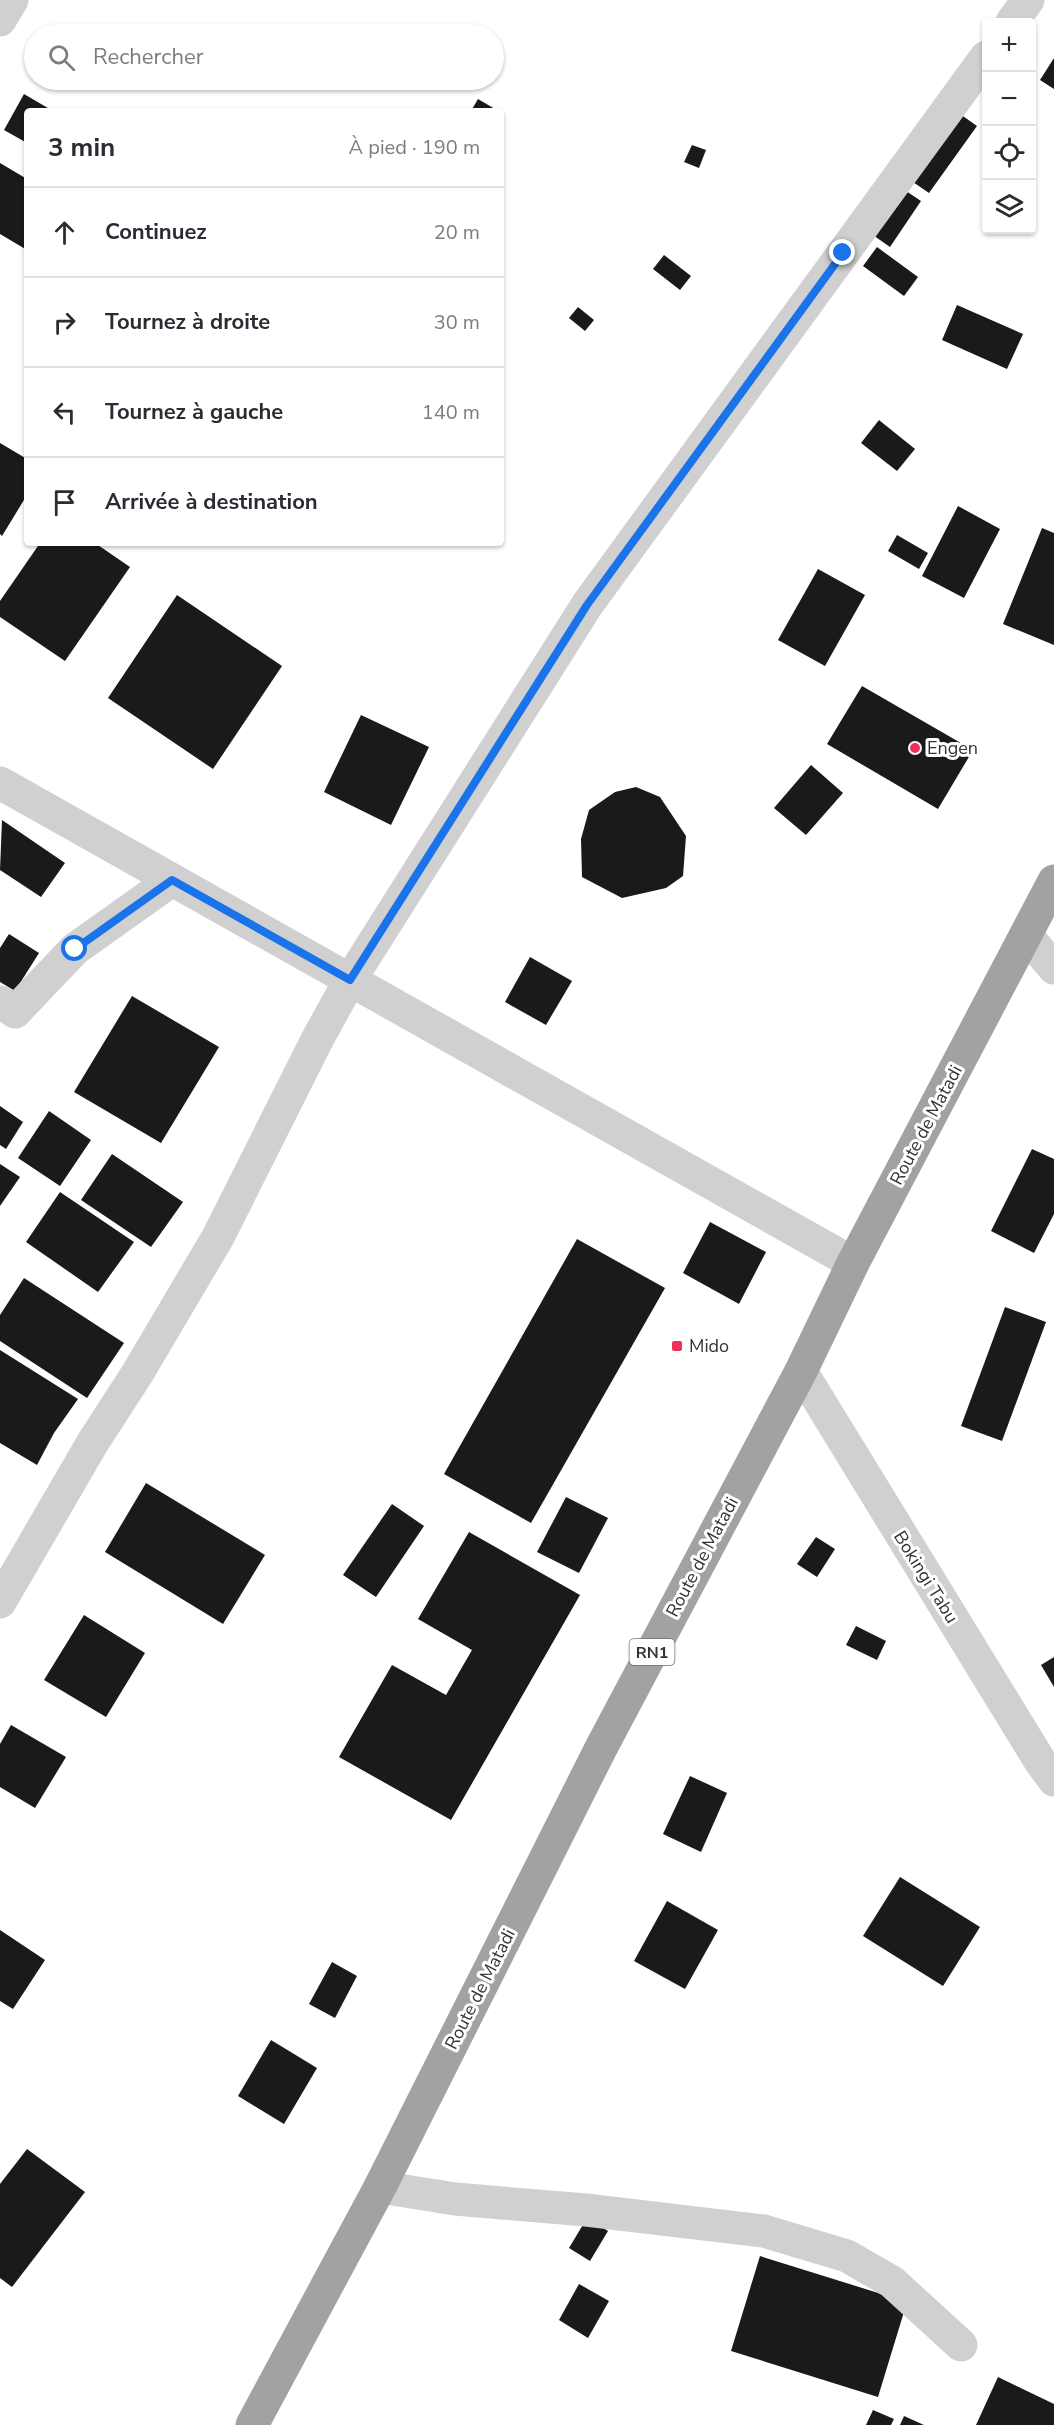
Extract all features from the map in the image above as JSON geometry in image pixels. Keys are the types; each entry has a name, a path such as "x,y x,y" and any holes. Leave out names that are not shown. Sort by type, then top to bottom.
{"highway":[{"name":"Route de Matadi","path":"252,2425 380,2187 601,1748 801,1371 853,1263 1054,881"}],"street":[{"path":"0,20 12,0"},
{"path":"1015,18 1028,0"},
{"path":"0,1602 93,1442 218,1238 318,1038 350,980 587,605 982,64"},
{"path":"0,783 853,1263"},
{"path":"5,1011 75,949 172,880"},
{"path":"1026,935 1054,968"},
{"name":"Bokingi Tabu","path":"801,1371 890,1519 1054,1780"},
{"path":"380,2187 455,2199 586,2210 764,2231 847,2256 892,2282 961,2345"}],"building":[{"path":"1054,58 1054,89 1040,80"},
{"path":"24,94 48,108 24,108 24,141 4,130"},
{"path":"478,99 493,108 473,108"},
{"path":"943,102 977,126 929,193 894,169"},
{"path":"692,145 706,150 699,168 684,162"},
{"path":"0,163 24,177 24,248 0,234"},
{"path":"891,181 921,201 890,247 860,226"},
{"path":"877,247 918,277 904,296 863,266"},
{"path":"664,255 691,276 680,290 653,269"},
{"path":"957,305 1023,334 1007,369 942,340"},
{"path":"578,307 594,320 585,331 569,318"},
{"path":"879,420 915,449 897,471 861,443"},
{"path":"0,443 24,457 24,500 2,536 0,534"},
{"path":"958,506 1000,529 964,598 922,576"},
{"path":"1042,528 1054,533 1054,645 1003,624"},
{"path":"897,535 928,553 919,569 888,551"},
{"path":"38,546 99,546 130,567 65,661 0,617 0,601"},
{"path":"818,569 865,595 825,666 778,640"},
{"path":"177,595 282,666 213,769 108,698"},
{"path":"862,686 973,750 938,809 827,744"},
{"path":"361,715 429,747 391,825 324,792"},
{"path":"811,765 843,793 806,835 774,808"},
{"path":"636,787 660,797 686,836 683,876 666,888 622,898 582,877 581,839 589,810 615,792"},
{"path":"2,820 65,863 41,897 0,870"},
{"path":"9,934 39,953 15,991 0,982 0,948"},
{"path":"530,957 572,981 546,1025 505,1002"},
{"path":"132,996 219,1047 161,1143 74,1092"},
{"path":"0,1106 23,1122 6,1149 0,1145"},
{"path":"49,1111 91,1140 60,1186 18,1158"},
{"path":"1032,1149 1054,1159 1054,1214 1034,1253 991,1231"},
{"path":"112,1154 183,1202 151,1247 81,1200"},
{"path":"0,1164 20,1177 0,1206"},
{"path":"60,1192 134,1242 98,1292 26,1242"},
{"path":"710,1222 766,1252 739,1304 683,1273"},
{"path":"577,1239 665,1288 531,1523 444,1474"},
{"path":"24,1278 124,1343 87,1398 0,1341 0,1315"},
{"path":"1005,1307 1046,1322 1002,1441 961,1426"},
{"path":"0,1350 78,1399 54,1433 37,1465 0,1443"},
{"path":"146,1483 265,1555 223,1624 105,1552"},
{"path":"566,1497 608,1518 579,1573 537,1552"},
{"path":"392,1504 424,1526 376,1597 343,1575"},
{"path":"469,1532 580,1595 451,1820 339,1757 392,1665 446,1695 472,1650 418,1619"},
{"path":"816,1537 835,1549 817,1577 797,1564"},
{"path":"84,1615 145,1653 106,1717 44,1680"},
{"path":"856,1626 886,1641 877,1660 846,1645"},
{"path":"1054,1657 1054,1687 1041,1665"},
{"path":"11,1725 66,1757 35,1808 0,1787 0,1744"},
{"path":"690,1776 727,1793 701,1852 663,1834"},
{"path":"900,1877 980,1927 943,1986 863,1936"},
{"path":"667,1901 718,1930 685,1989 634,1961"},
{"path":"0,1930 45,1960 13,2009 0,2001"},
{"path":"332,1962 357,1976 335,2018 309,2004"},
{"path":"271,2040 317,2068 284,2124 238,2096"},
{"path":"27,2149 85,2192 12,2287 0,2278 0,2184"},
{"path":"587,2218 608,2231 590,2261 569,2248"},
{"path":"760,2256 907,2302 878,2397 731,2351"},
{"path":"579,2284 609,2301 588,2338 559,2320"},
{"path":"998,2377 1054,2404 1054,2425 976,2425"},
{"path":"873,2410 894,2419 891,2425 866,2425"},
{"path":"904,2416 924,2425 900,2425"}],"place":[{"name":"Engen","path":"915,748"},
{"name":"Mido","path":"677,1346"}],"route":[{"path":"75,949 172,880 350,980 587,605 843,253"}]}
